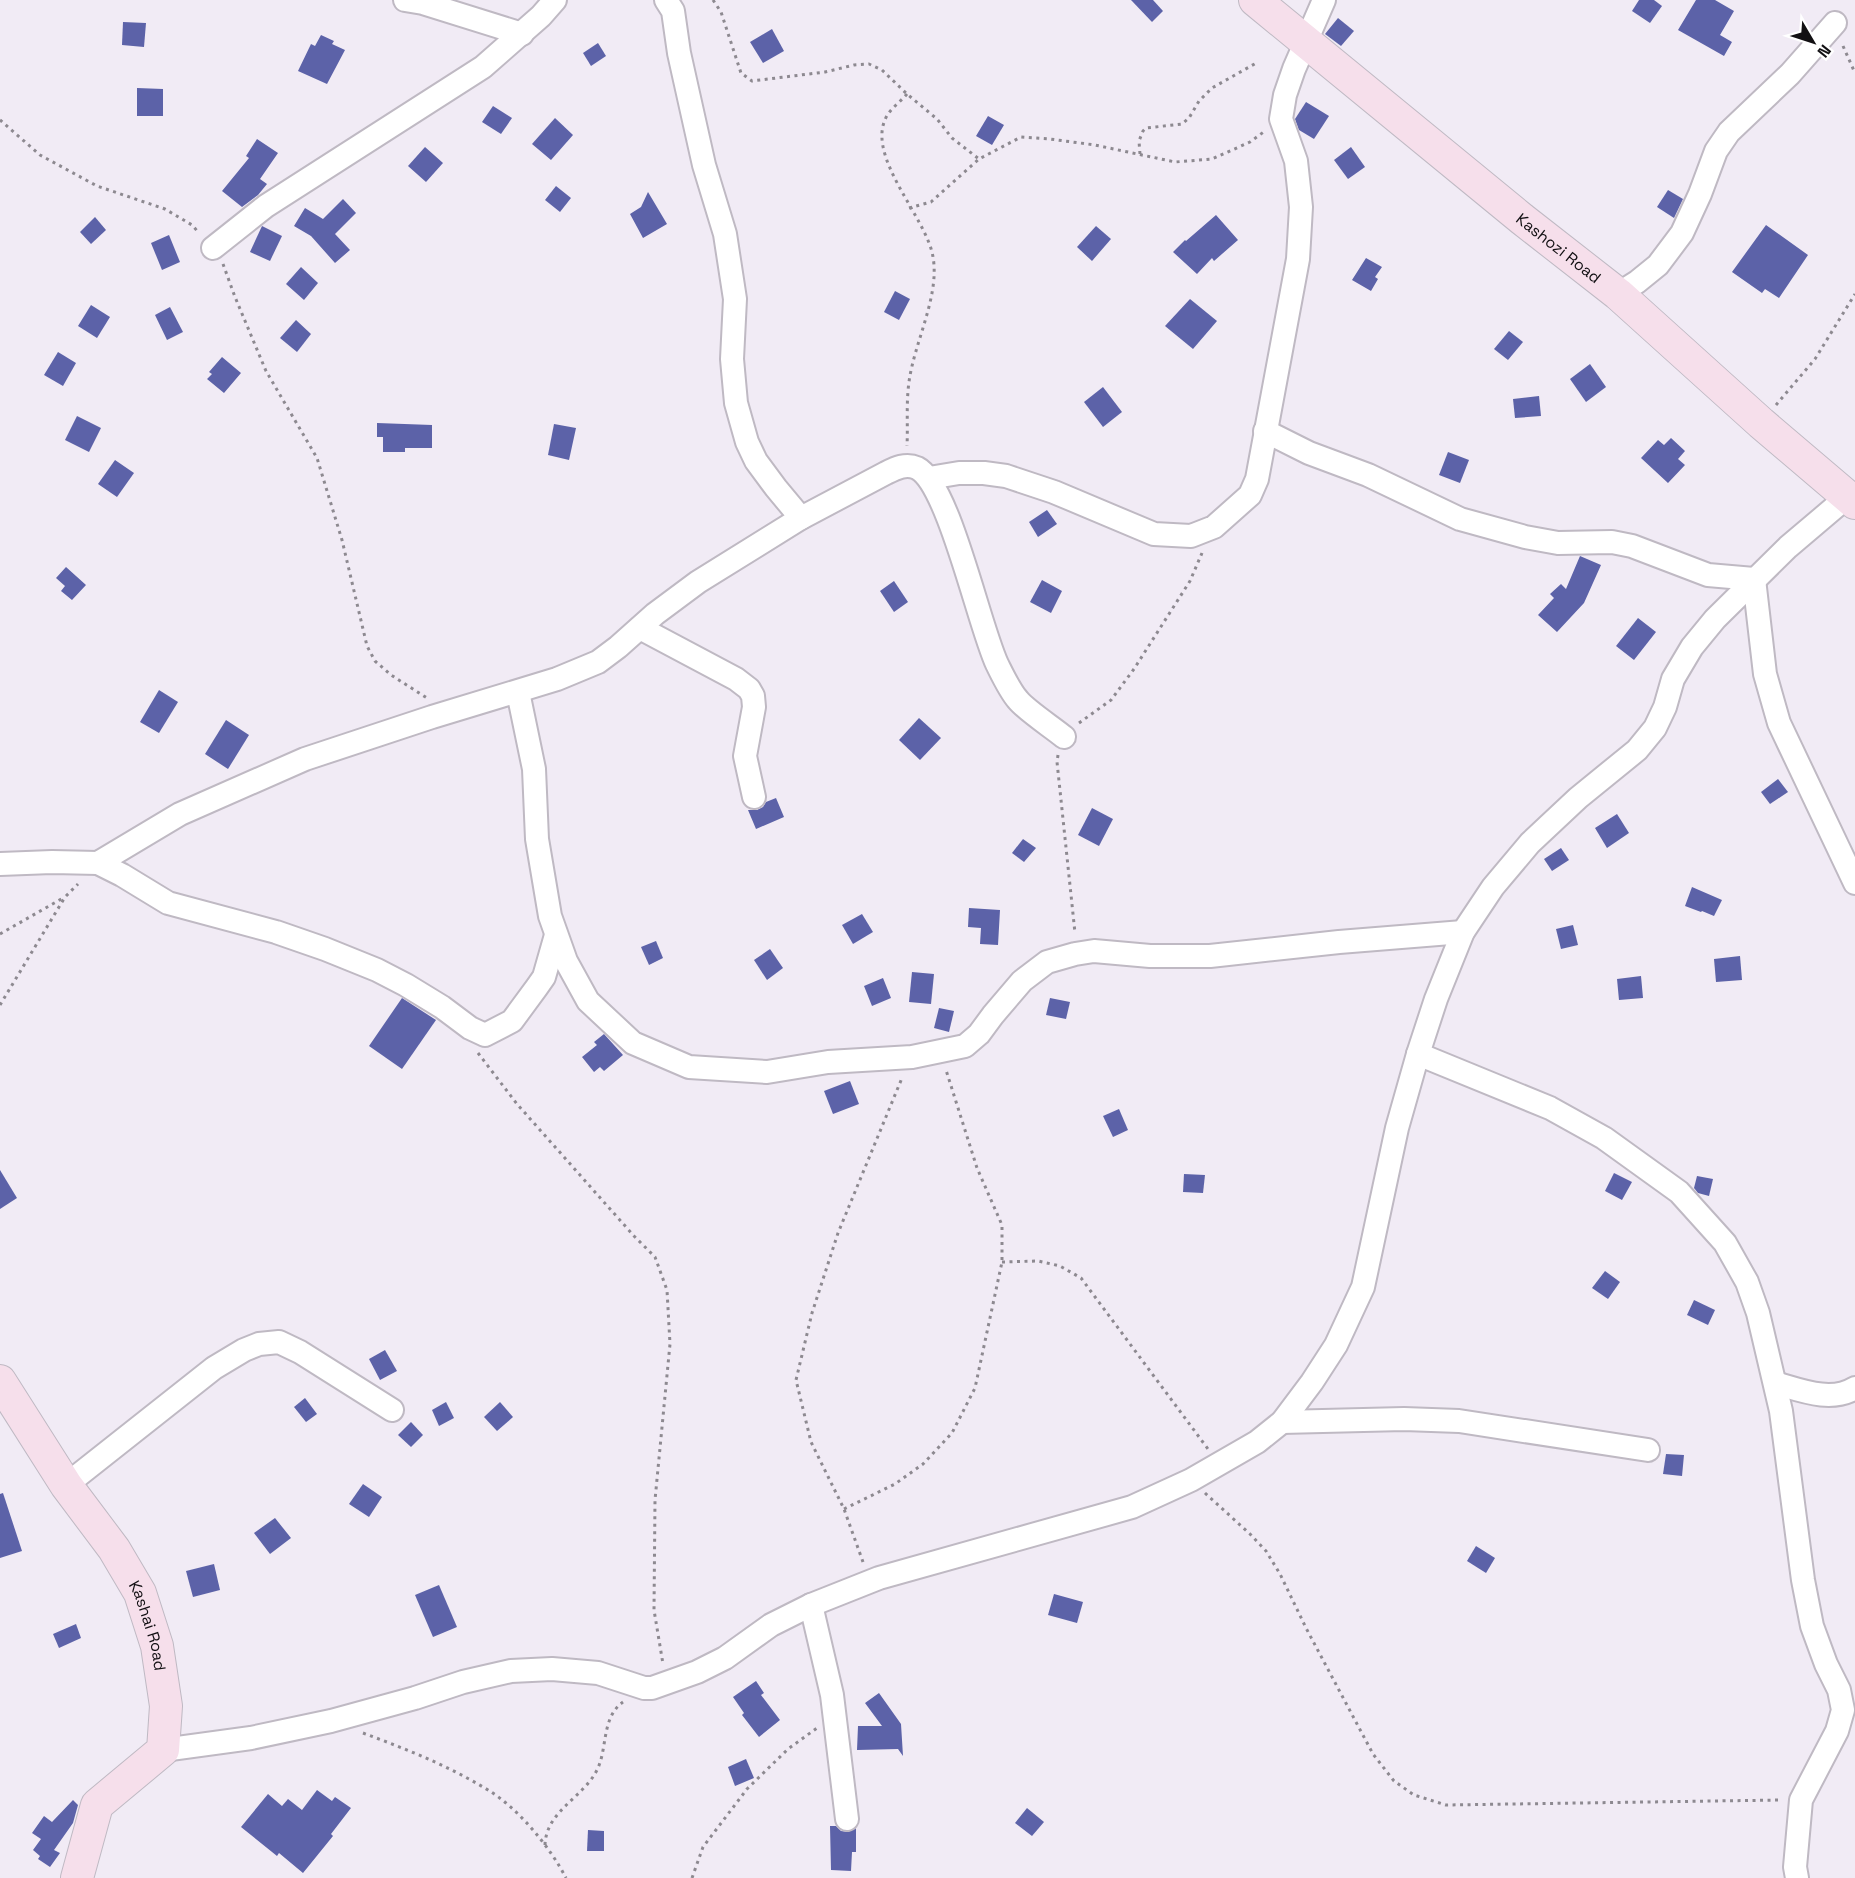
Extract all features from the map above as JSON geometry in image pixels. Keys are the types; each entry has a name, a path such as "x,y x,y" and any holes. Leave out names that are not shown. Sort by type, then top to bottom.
{"main road":[{"name":"Kashozi Road","path":"1255,0 1522,219 1618,294 1761,423 1852,498"},
{"name":"Kashai Road","path":"0,1382 66,1485 114,1549 140,1593 157,1646 166,1706 164,1750"},
{"path":"77,1878 97,1805 164,1750"}],"street":[{"path":"405,0 423,3 522,34"},
{"path":"213,248 266,206 483,67 522,34 555,0"},
{"path":"929,478 959,473 1006,476 1054,492 1154,534 1191,536 1215,527 1250,495 1257,479 1298,259 1300,207 1296,161 1281,119 1285,95 1294,69 1324,0"},
{"path":"674,4 679,53 704,165 725,234 735,299 732,359 736,404 747,442 756,460 801,518"},
{"path":"1618,294 1658,265 1682,233 1716,151 1729,132 1790,74 1835,23"},
{"path":"1265,431 1309,453 1368,475 1460,519 1525,537 1558,543 1612,542 1632,546 1708,575 1754,579"},
{"path":"98,863 180,814 296,763 557,679 598,662 655,614 698,582 801,518 892,470 907,466 916,468 929,478 938,495 958,543 997,664 1018,700 1064,737"},
{"path":"164,1750 251,1738 331,1721 463,1682 511,1671 552,1669 598,1673 652,1689 697,1672 725,1658 771,1625 811,1605 870,1582 1132,1507 1191,1480 1257,1442 1282,1422 1312,1382 1336,1345 1363,1287 1397,1128 1436,999 1463,932 1493,887 1530,843 1578,798 1637,750 1655,729 1665,707 1673,679 1692,646 1715,619 1788,547 1852,498"},
{"path":"1754,579 1765,674 1779,723 1855,883"},
{"path":"640,628 736,679 749,689 753,696 754,707 745,756 754,797"},
{"path":"518,692 534,770 537,839 550,916 566,961 588,1000 633,1043 689,1067 767,1072 828,1062 912,1057 965,1046 979,1034 1022,981 1047,962 1075,954 1094,951 1150,956 1210,956 1463,932"},
{"path":"0,864 98,863 122,874 168,903 276,932 377,970 424,996 470,1028 485,1035 512,1021 544,977 556,935"},
{"path":"1418,1054 1550,1108 1604,1138 1679,1192 1725,1243 1747,1282 1758,1313 1781,1411 1803,1580 1812,1626 1826,1664 1839,1690 1843,1710 1837,1731 1801,1800 1797,1878"},
{"path":"66,1485 214,1368 259,1344 279,1342 392,1410"},
{"path":"1775,1383 1812,1393 1834,1395 1846,1394 1855,1388"},
{"path":"1282,1422 1404,1419 1460,1421 1647,1450"},
{"path":"811,1605 832,1695 847,1819"}],"path":[{"path":"713,0 721,12 741,73 752,81 825,72 854,64 869,64 882,70 937,119 952,138 979,159"},
{"path":"1140,154 1139,141 1146,128 1182,124 1212,88 1258,62"},
{"path":"907,94 888,115 882,129 882,145 909,208 926,233 933,256 934,277 909,382 907,466"},
{"path":"909,208 931,202 979,159 1021,137 1095,145 1175,162 1212,159 1250,142 1281,119"},
{"path":"0,120 40,155 97,186 165,209 192,225 213,248 225,266 235,297 266,371 317,458 342,540 367,646 375,661 391,675 449,712"},
{"path":"1761,423 1815,359 1855,294"},
{"path":"1075,954 1075,924 1057,762 1059,748 1064,737 1080,722 1112,700 1134,669 1190,580 1215,527"},
{"path":"0,1005 65,897 98,863"},
{"path":"0,934 65,897"},
{"path":"462,1022 472,1046 517,1104 655,1257 667,1290 670,1344 655,1500 654,1610 667,1684"},
{"path":"843,1509 895,1484 923,1464 952,1433 975,1388 1002,1262 1002,1225 977,1168 941,1052"},
{"path":"870,1582 843,1509 811,1442 796,1380 812,1313 838,1233 912,1057"},
{"path":"1002,1262 1038,1261 1060,1266 1081,1278 1219,1464"},
{"path":"1191,1480 1266,1551 1373,1754 1394,1781 1414,1795 1446,1805 1801,1800"},
{"path":"545,1846 547,1832 554,1818 596,1772 609,1720 614,1712 618,1706 644,1688"},
{"path":"692,1878 703,1847 747,1790 788,1749 814,1729 834,1718"},
{"path":"331,1721 407,1750 458,1773 490,1791 522,1818 558,1862 566,1878"}],"building":[{"path":"1131,0 1153,0 1163,11 1152,22"},
{"path":"1639,0 1654,0 1662,6 1650,23 1632,11"},
{"path":"1696,0 1715,0 1734,11 1720,35 1732,42 1724,56 1678,30"},
{"path":"1338,18 1354,31 1341,46 1325,34"},
{"path":"123,22 146,23 144,47 122,45"},
{"path":"772,29 784,51 763,63 750,42"},
{"path":"321,35 334,41 332,44 345,50 327,84 298,71 311,44 315,46"},
{"path":"598,43 606,56 591,66 583,53"},
{"path":"137,88 163,89 163,116 137,116"},
{"path":"1306,102 1329,116 1314,139 1299,130 1295,119"},
{"path":"493,106 512,118 501,134 482,122"},
{"path":"988,116 1004,125 992,145 976,136"},
{"path":"555,118 573,135 551,160 532,144"},
{"path":"257,139 278,153 260,179 267,184 258,195 242,207 222,191 249,158 246,156"},
{"path":"425,147 443,163 426,182 408,166"},
{"path":"1351,147 1365,167 1348,179 1334,160"},
{"path":"556,186 571,198 560,212 545,200"},
{"path":"1668,190 1683,199 1674,218 1657,207"},
{"path":"648,192 667,224 643,238 630,214 641,207"},
{"path":"343,199 356,213 335,234 350,250 335,263 311,236 294,226 305,208 323,219"},
{"path":"1216,215 1238,240 1214,261 1212,258 1197,274 1173,252"},
{"path":"95,217 106,230 91,244 80,232"},
{"path":"1766,225 1808,255 1779,298 1765,289 1762,293 1732,272"},
{"path":"262,226 282,236 270,261 250,252"},
{"path":"1096,226 1111,239 1092,261 1077,247"},
{"path":"169,235 180,262 162,270 151,243"},
{"path":"1366,258 1382,267 1375,277 1378,279 1371,291 1352,280"},
{"path":"301,267 318,283 304,300 286,284"},
{"path":"895,291 910,299 899,320 884,312"},
{"path":"1190,299 1217,321 1193,349 1165,326"},
{"path":"91,305 110,317 97,338 78,326"},
{"path":"170,307 183,332 167,340 155,315"},
{"path":"296,320 311,334 297,352 280,338"},
{"path":"1509,331 1523,342 1508,360 1494,349"},
{"path":"58,352 76,363 63,386 44,375"},
{"path":"222,357 241,373 224,393 207,379 212,374 209,372"},
{"path":"1590,364 1606,387 1586,402 1570,379"},
{"path":"1103,387 1122,412 1103,427 1084,402"},
{"path":"1539,396 1541,416 1515,418 1513,399"},
{"path":"77,416 101,428 89,452 65,440"},
{"path":"377,423 432,425 432,448 405,448 405,452 383,452 383,437 377,437"},
{"path":"554,424 576,428 569,460 548,455"},
{"path":"1671,438 1685,451 1678,459 1685,465 1668,483 1641,458 1658,440 1664,445"},
{"path":"1448,452 1469,460 1460,483 1439,475"},
{"path":"115,460 134,473 117,497 98,484"},
{"path":"1047,510 1057,524 1038,537 1029,522"},
{"path":"1580,556 1601,565 1584,603 1557,632 1538,615 1554,598 1550,594 1561,584 1566,589"},
{"path":"66,567 86,585 72,600 61,591 65,586 56,578"},
{"path":"1042,580 1062,591 1051,613 1030,602"},
{"path":"894,581 908,602 894,612 880,591"},
{"path":"1638,618 1656,632 1634,660 1616,646"},
{"path":"159,690 178,702 159,733 140,722"},
{"path":"919,718 941,738 920,760 899,740"},
{"path":"226,720 249,735 228,769 205,754"},
{"path":"1778,779 1788,792 1770,804 1761,792"},
{"path":"776,798 784,817 756,829 748,810 757,810 766,802"},
{"path":"1092,808 1113,819 1099,846 1078,835"},
{"path":"1617,814 1629,833 1607,848 1595,828"},
{"path":"1023,839 1036,848 1024,862 1012,853"},
{"path":"1561,848 1569,860 1552,871 1544,859"},
{"path":"1692,887 1722,900 1714,916 1685,906"},
{"path":"969,908 1000,910 998,945 980,944 981,928 968,927"},
{"path":"862,914 873,932 853,944 842,925"},
{"path":"1573,925 1578,945 1561,949 1556,929"},
{"path":"656,941 663,958 649,965 641,947"},
{"path":"770,949 783,968 767,980 754,960"},
{"path":"1740,956 1742,980 1716,982 1714,959"},
{"path":"912,972 934,974 931,1004 909,1002"},
{"path":"1641,976 1643,998 1619,1000 1617,979"},
{"path":"883,978 891,998 872,1006 864,986"},
{"path":"402,998 436,1020 402,1069 369,1046"},
{"path":"1050,998 1070,1002 1066,1019 1046,1015"},
{"path":"939,1008 954,1011 949,1032 934,1028"},
{"path":"604,1034 623,1055 604,1071 600,1067 594,1072 582,1057 597,1045 594,1042"},
{"path":"850,1081 859,1104 833,1114 824,1091"},
{"path":"1119,1109 1128,1130 1113,1137 1103,1116"},
{"path":"0,1170 17,1198 0,1209"},
{"path":"1614,1173 1632,1182 1622,1200 1605,1191"},
{"path":"1184,1174 1205,1175 1203,1193 1183,1192"},
{"path":"1697,1176 1713,1179 1709,1196 1698,1193 1694,1188"},
{"path":"1605,1271 1620,1282 1608,1299 1592,1288"},
{"path":"1694,1300 1715,1310 1708,1325 1687,1315"},
{"path":"385,1350 397,1371 380,1380 369,1359"},
{"path":"305,1398 317,1414 306,1422 294,1407"},
{"path":"446,1402 454,1418 439,1426 432,1410"},
{"path":"500,1402 513,1417 497,1431 484,1417"},
{"path":"411,1422 423,1435 411,1447 398,1435"},
{"path":"1666,1454 1684,1455 1682,1476 1663,1474"},
{"path":"363,1484 382,1497 369,1517 349,1504"},
{"path":"3,1493 22,1551 0,1558 0,1494"},
{"path":"275,1518 291,1538 270,1554 254,1533"},
{"path":"1476,1546 1495,1558 1486,1573 1467,1561"},
{"path":"214,1564 220,1590 193,1597 186,1571"},
{"path":"439,1585 457,1627 433,1637 415,1595"},
{"path":"1054,1594 1083,1602 1077,1623 1048,1615"},
{"path":"76,1624 81,1638 59,1648 53,1634"},
{"path":"756,1681 764,1693 761,1695 780,1720 759,1737 742,1715 744,1713 733,1697"},
{"path":"879,1693 901,1724 903,1756 898,1749 857,1750 858,1726 882,1726 865,1703"},
{"path":"746,1759 754,1778 735,1786 728,1767"},
{"path":"317,1790 332,1801 335,1797 351,1808 331,1834 333,1836 303,1873 279,1853 277,1856 241,1827 268,1794 282,1806 288,1799 302,1810"},
{"path":"73,1800 78,1805 73,1823 54,1850 60,1853 50,1867 38,1859 40,1856 33,1850 41,1839 32,1833 44,1816 52,1822"},
{"path":"1027,1808 1044,1822 1032,1836 1015,1823"},
{"path":"830,1826 836,1826 841,1831 848,1832 856,1828 856,1852 852,1852 851,1871 831,1870"},
{"path":"588,1830 604,1831 604,1851 587,1851"}]}
